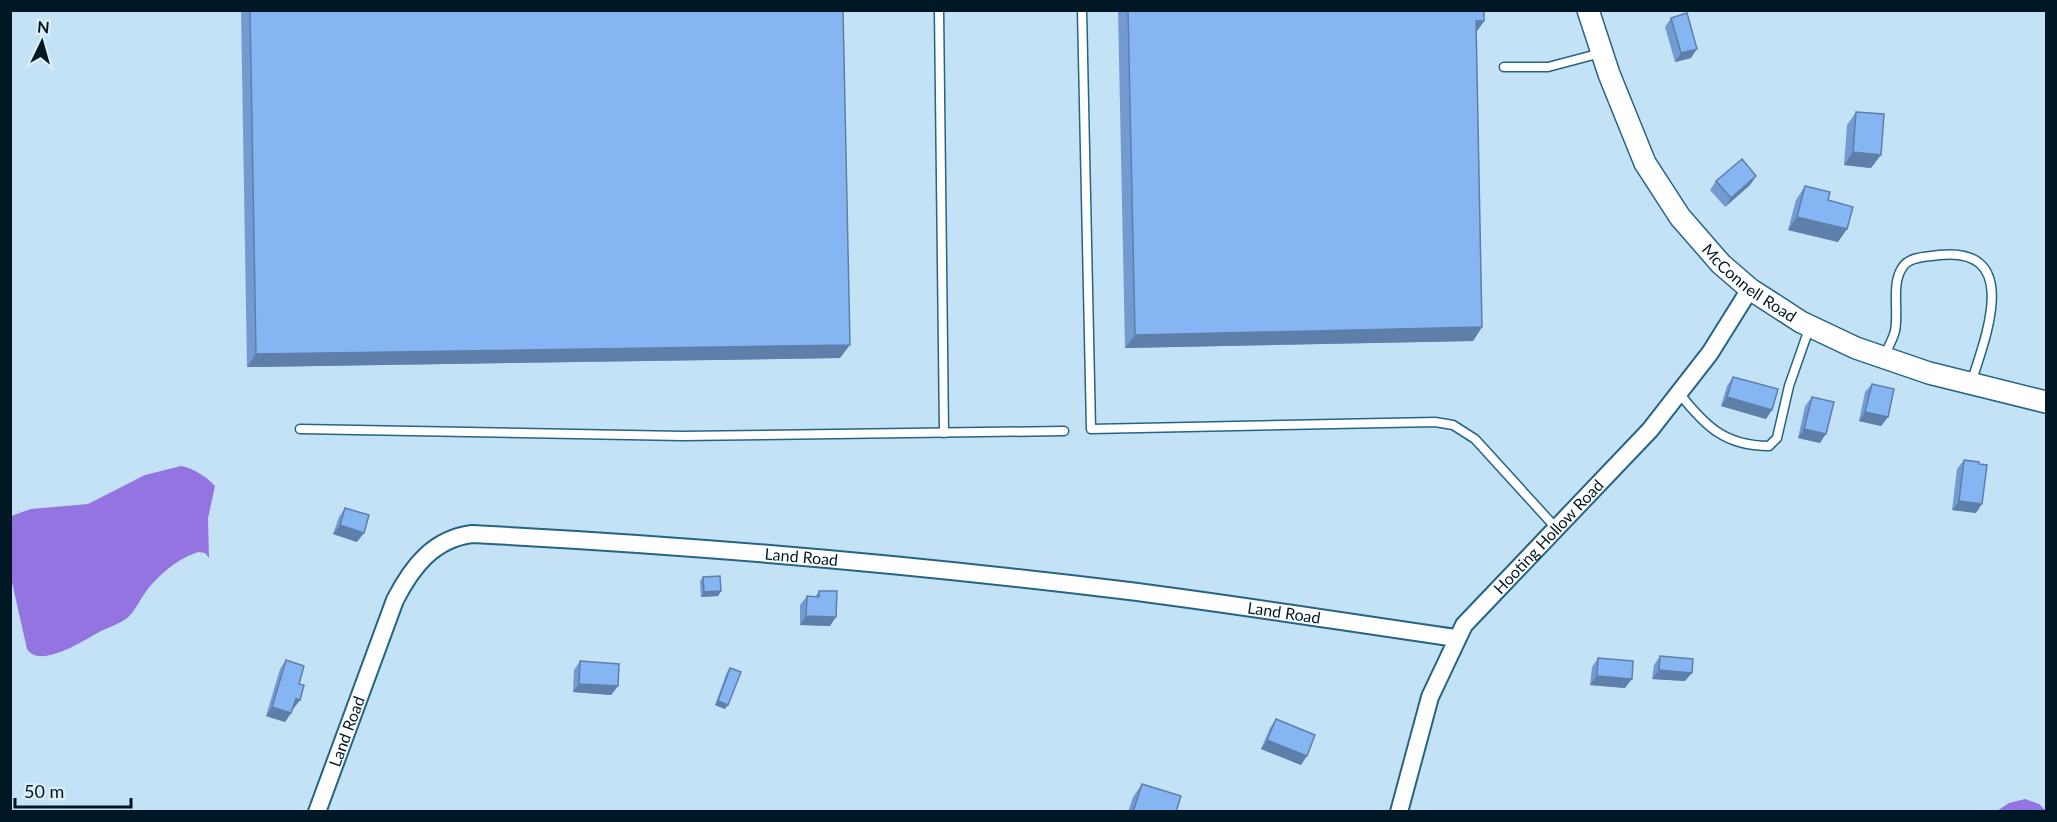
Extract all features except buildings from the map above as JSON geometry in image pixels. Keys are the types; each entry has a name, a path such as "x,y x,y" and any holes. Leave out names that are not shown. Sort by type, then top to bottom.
{"street":[{"name":"McConnell Road","path":"1588,10 1645,163 1680,217 1721,264 1750,289 1810,326 1856,348 1929,373 2044,399"},
{"name":"Hooting Hollow Road","path":"1399,812 1430,697 1464,625 1650,430 1710,353 1750,289"},
{"name":"Land Road","path":"317,812 395,600 418,563 440,544 458,536 472,534 618,542 814,557 1122,591 1456,638"}],"lane":[{"path":"939,10 944,433"},
{"path":"1082,10 1091,429 1435,422 1453,425 1475,439 1556,528"},
{"path":"1504,67 1548,67 1602,52"},
{"path":"1884,358 1894,332 1898,274 1903,265 1918,258 1965,255 1983,264 1990,278 1992,296 1991,316 1971,384"},
{"path":"1679,393 1696,415 1711,429 1729,440 1753,446 1769,446 1777,438 1789,386 1810,326"},
{"path":"300,429 682,436 1064,431"}],"shaded area":[{"path":"181,466 200,473 215,486 208,518 209,558 205,553 191,554 169,568 150,587 132,614 123,621 63,651 52,655 33,655 27,649 11,578 11,516 31,509 88,504 145,475"},
{"path":"2025,799 2039,804 2046,811 1997,811 2009,803"}]}
